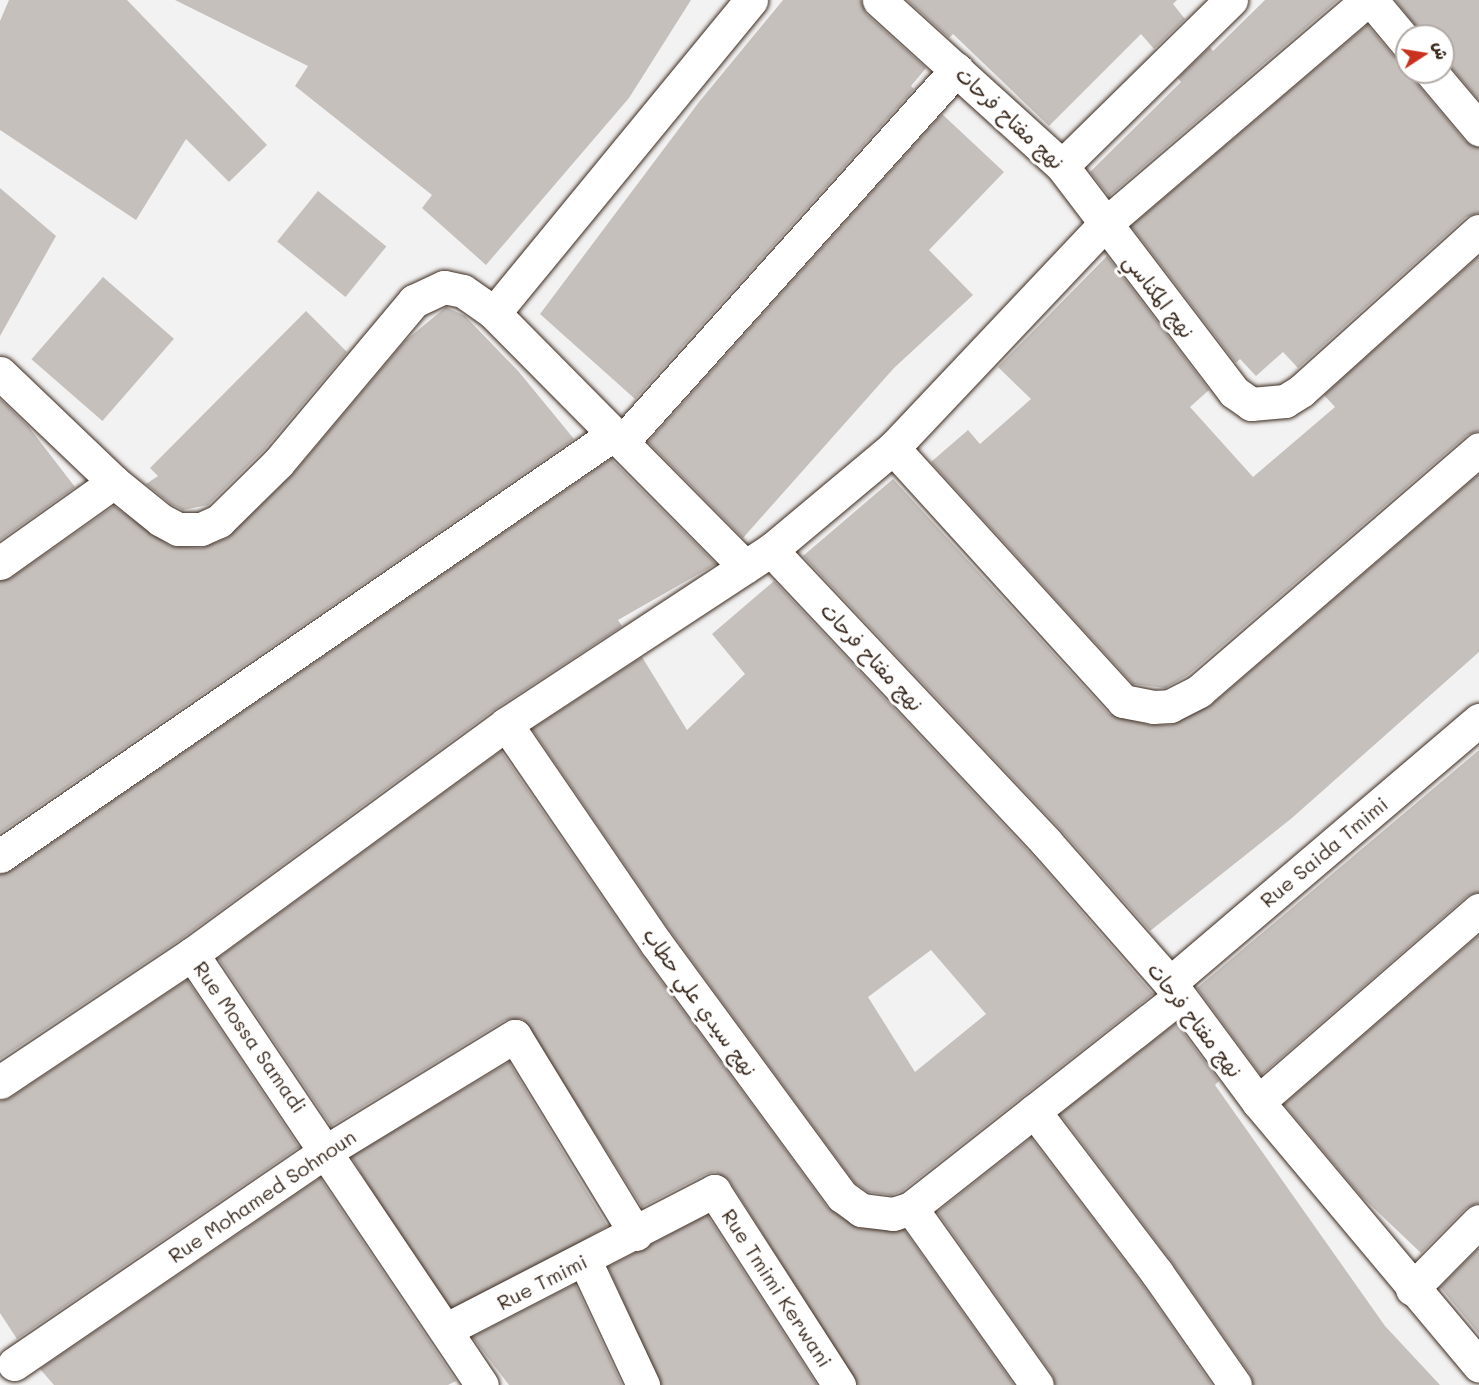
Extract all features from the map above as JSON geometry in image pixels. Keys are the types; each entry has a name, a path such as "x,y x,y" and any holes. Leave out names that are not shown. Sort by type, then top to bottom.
{"street":[{"path":"494,313 750,0"},
{"name":"نهج مفتاح فرحات","path":"879,0 1062,166 1104,225"},
{"path":"506,724 758,558 892,448 1104,225 1369,0 1395,29"},
{"path":"1062,166 1213,6"},
{"path":"0,856 618,438 957,69"},
{"path":"1441,84 1479,129"},
{"name":"نهج المكناسي","path":"1104,225 1234,392 1251,404 1268,405 1301,391 1479,231"},
{"name":"نهج مفتاح فرحات","path":"0,373 114,482 161,520 178,529 201,529 219,521 278,463 414,301 444,287 464,291 494,313 618,438 758,558 1046,842 1175,990 1258,1102 1412,1289 1479,1365"},
{"path":"892,448 1123,701 1153,707 1170,706 1198,691 1479,449"},
{"path":"0,562 114,482"},
{"name":"Rue Saida Tmimi","path":"1175,990 1479,720"},
{"name":"Rue Mossa Samadi","path":"483,1385 328,1150 192,954 506,724"},
{"name":"نهج سيدي علي حطاب","path":"506,724 656,943 842,1196 861,1210 879,1214 911,1208 1034,1111 1175,990"},
{"path":"1258,1102 1479,910"},
{"path":"0,1082 192,954"},
{"name":"Rue Mohamed Sohnoun","path":"13,1365 328,1150 515,1036 636,1234"},
{"path":"1034,1111 1157,1273 1235,1385"},
{"name":"Rue Tmimi","path":"447,1329 585,1261 714,1191"},
{"name":"Rue Tmimi Kerwani","path":"714,1191 839,1385"},
{"path":"911,1208 1037,1385"},
{"path":"1412,1289 1479,1221"},
{"path":"585,1261 643,1385"}],"building":[{"path":"9,0 127,0 267,145 229,182 186,139 136,220 0,130 0,21"},
{"path":"175,0 691,0 629,98 486,265 422,208 432,195 295,86 308,66"},
{"path":"783,0 861,0 866,14 926,68 911,86 914,89 635,399 540,314 699,102"},
{"path":"907,0 1177,0 1173,4 1185,19 1154,49 1141,34 1049,126 953,34 949,38"},
{"path":"1265,0 1338,0 1109,196 1090,172 1181,82 1178,78 1210,47 1213,51"},
{"path":"1395,0 1479,0 1479,100 1455,72 1455,24 1414,24"},
{"path":"1367,25 1395,56 1395,84 1417,84 1465,141 1479,147 1479,213 1466,217 1298,368 1283,352 1256,376 1240,359 1236,363 1131,226"},
{"path":"942,114 1004,172 929,250 973,295 894,368 743,538 648,442"},
{"path":"0,188 56,236 0,336"},
{"path":"318,191 386,246 345,297 277,242"},
{"path":"1107,256 1209,390 1190,407 1253,477 1335,407 1324,395 1479,256 1479,431 1467,435 1188,675 1165,688 1133,684 931,462 968,430 980,444 1031,399 998,367"},
{"path":"103,277 174,339 102,421 31,359"},
{"path":"446,307 465,316 519,372 574,439 0,833 0,581 11,578 114,506 170,546 201,548 227,538 292,475 405,341"},
{"path":"306,311 347,352 264,450 208,505 183,510 171,504 146,484 158,476 150,468"},
{"path":"0,399 28,426 75,487 0,540"},
{"path":"611,459 716,564 618,620 622,626 495,709 181,939 0,1059 0,874 11,871"},
{"path":"1479,474 1479,652 1292,818 1150,931 1060,829 803,556 893,479 1109,714 1149,725 1171,725 1211,705"},
{"path":"774,581 1032,855 1153,994 902,1191 891,1195 868,1192 855,1183 671,932 532,729 642,657 687,730 745,674 712,634","holes":["931,950 986,1014 915,1072 868,997"]},
{"path":"1479,750 1479,892 1467,896 1261,1075 1197,988"},
{"path":"501,751 641,954 827,1207 858,1228 904,1230 1014,1385 858,1385 729,1180 715,1172 706,1174 642,1207 523,1019 505,1020 331,1126 218,958"},
{"path":"1479,935 1479,1203 1466,1208 1421,1253 1361,1196 1284,1104"},
{"path":"187,980 299,1147 17,1339 0,1313 0,1101 10,1098"},
{"path":"1176,1023 1219,1081 1215,1085 1385,1326 1440,1385 1253,1385 1250,1374 1172,1262 1060,1114"},
{"path":"509,1062 607,1226 450,1320 351,1157"},
{"path":"1031,1138 1142,1284 1212,1385 1055,1385 1052,1374 937,1212"},
{"path":"320,1178 456,1381 448,1385 54,1385 40,1369"},
{"path":"707,1215 817,1385 661,1385 608,1267"},
{"path":"1479,1248 1479,1334 1440,1287"},
{"path":"575,1284 622,1385 509,1385 472,1337"}]}
